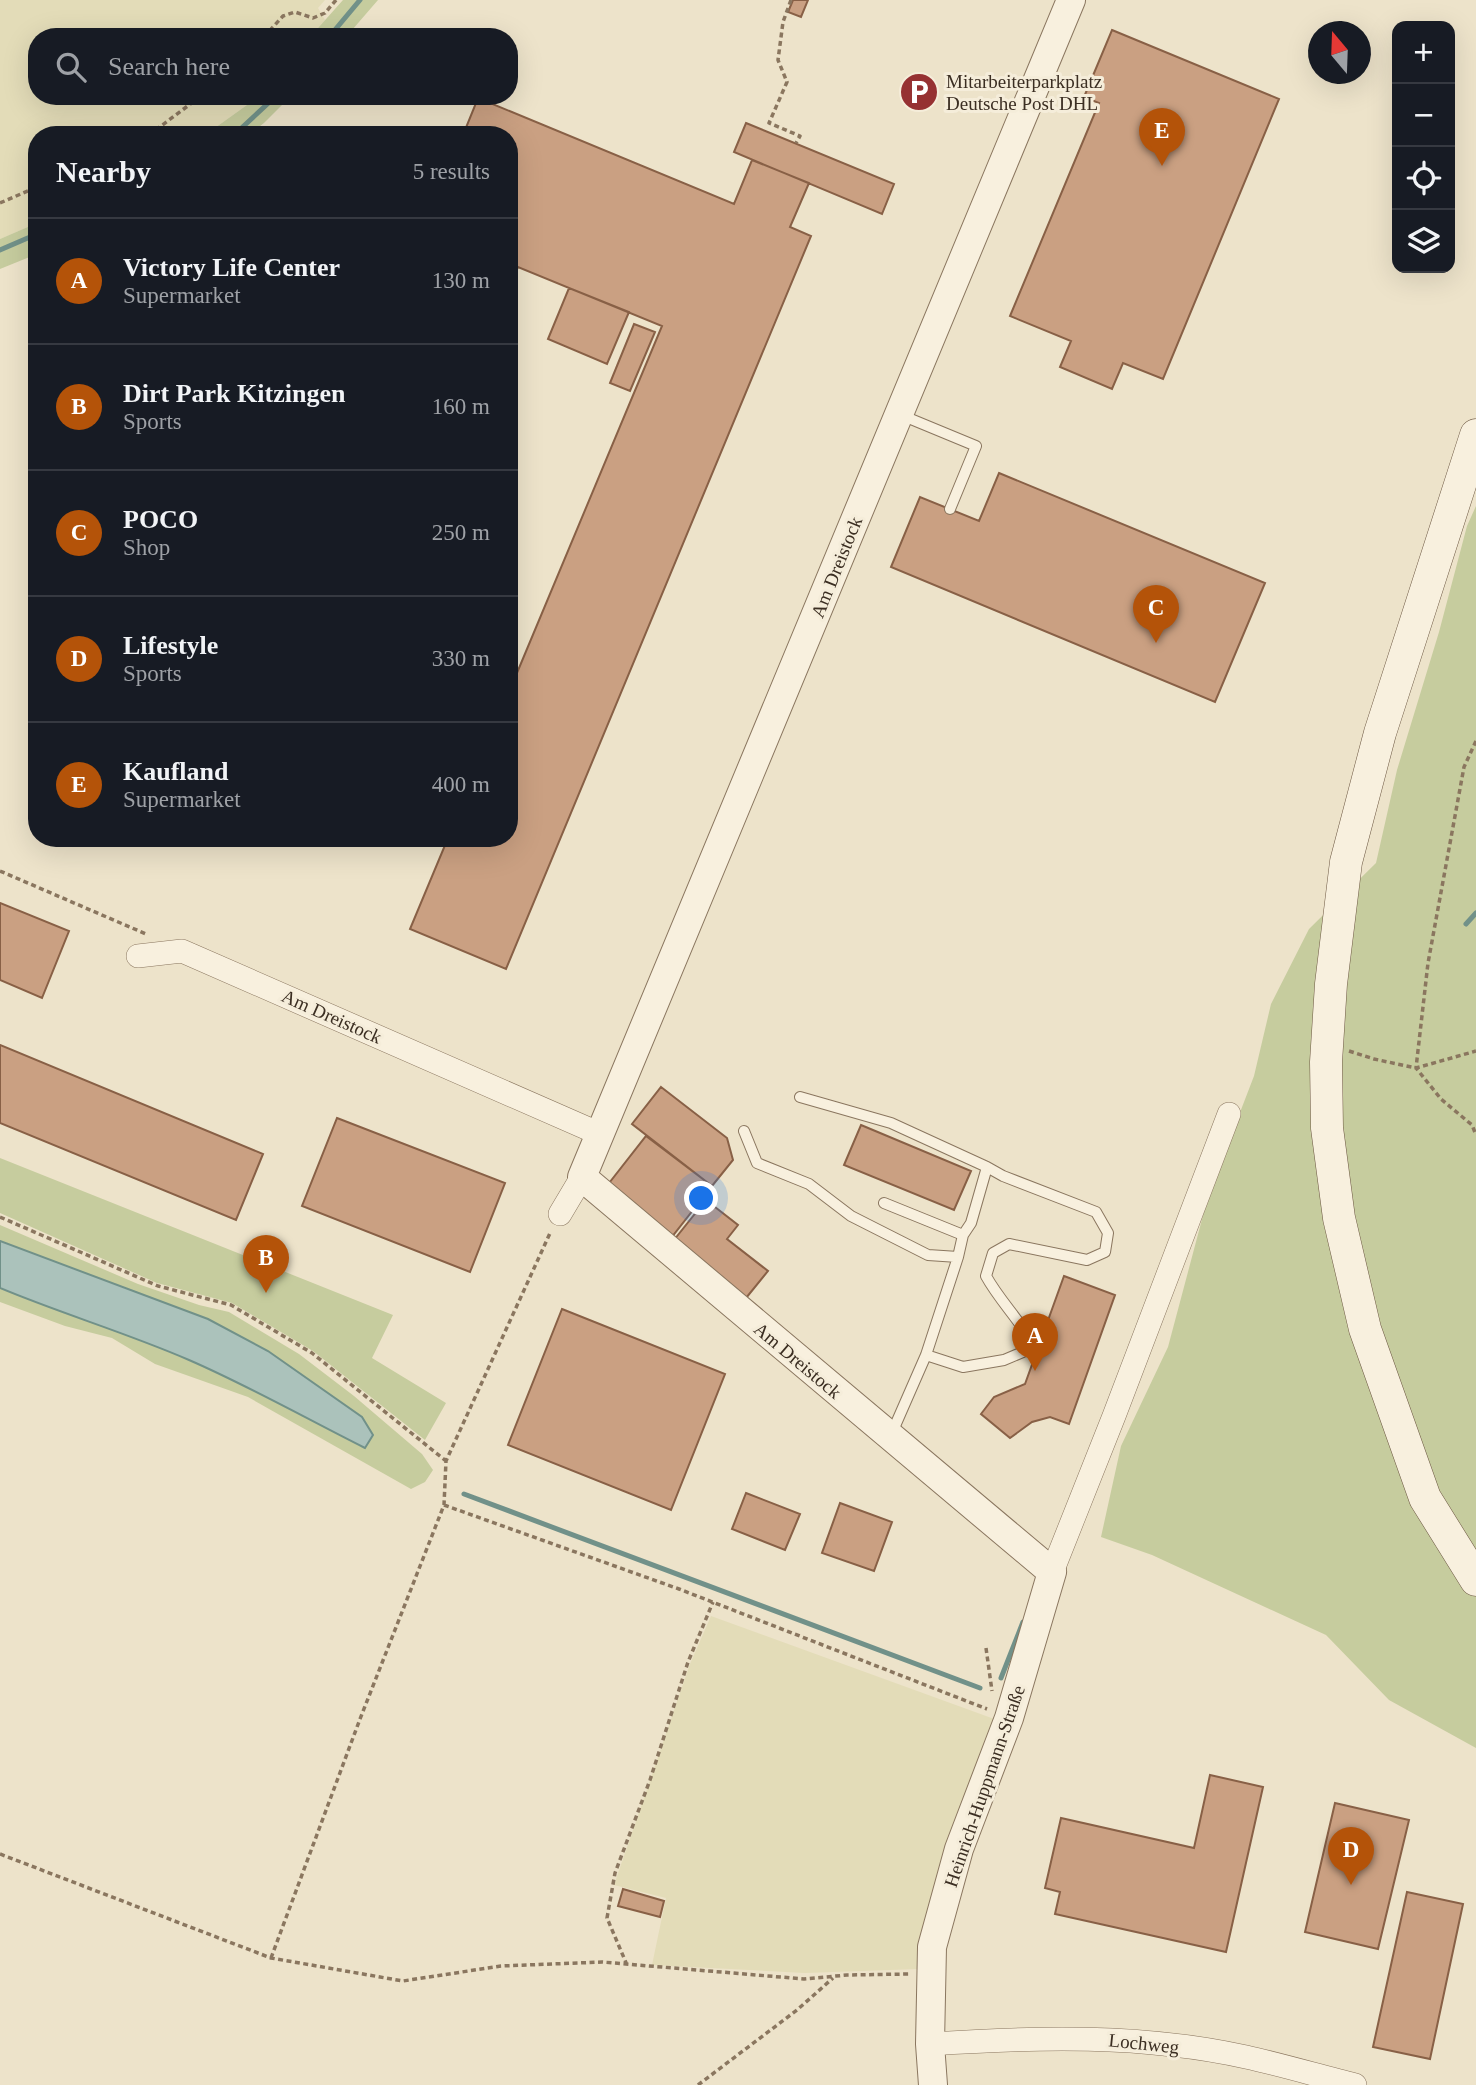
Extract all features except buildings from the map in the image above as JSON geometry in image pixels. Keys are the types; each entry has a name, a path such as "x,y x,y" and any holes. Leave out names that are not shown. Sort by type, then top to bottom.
{"main road":[{"path":"1476,435 1380,733 1346,862 1331,984 1327,1043 1327,1128 1339,1218 1365,1329 1425,1498 1476,1580"}],"street":[{"name":"Am Dreistock","path":"1052,1573 582,1177 1071,0"},
{"name":"Am Dreistock","path":"182,951 600,1134"},
{"path":"138,956 182,951"},
{"path":"1052,1573 1229,1114"},
{"path":"560,1214 582,1177"},
{"name":"Heinrich-Huppmann-Straße","path":"933,2085 930,2044 932,1947 959,1849 1052,1573"},
{"name":"Lochweg","path":"930,2044 1088,2038 1174,2045 1244,2056 1355,2085"}],"lane":[{"path":"899,414 976,446 950,509"},
{"path":"800,1097 891,1123 1003,1176 1096,1212 1108,1233 1105,1252 1087,1260 1009,1244 993,1252 986,1276 998,1298 1019,1321 1028,1336 1023,1352 1004,1360 963,1367 926,1355"},
{"path":"744,1131 757,1163 808,1185 851,1216 928,1255 958,1257"},
{"path":"890,1438 926,1355 963,1235 971,1223 988,1167"},
{"path":"884,1203 963,1235"}],"path":[{"path":"272,28 283,16 295,12 313,18 324,13 336,0"},
{"path":"791,0 783,22 778,60 787,82 769,123 800,136 796,144"},
{"path":"161,126 189,105"},
{"path":"0,203 28,191"},
{"path":"1476,741 1464,767 1454,819 1428,963 1416,1068 1441,1099 1472,1125 1476,1135"},
{"path":"0,871 107,915 182,951"},
{"path":"1327,1043 1374,1059 1416,1068 1476,1051"},
{"path":"271,1958 360,1719 444,1505 446,1461 560,1214"},
{"path":"0,1217 158,1286 231,1305 312,1353 446,1461"},
{"path":"444,1505 679,1589 1002,1715"},
{"path":"627,1965 607,1918 615,1873 650,1780 688,1662 713,1602"},
{"path":"986,1648 1002,1715"},
{"path":"0,1854 271,1958 403,1981 501,1966 602,1962 804,1979 930,1974"},
{"path":"698,2085 797,2010 834,1976"}],"shaded area":[{"path":"0,0 325,0 318,8 325,20 318,28 28,28 28,105 247,105 218,126 28,126 28,227 0,239"},
{"path":"711,1616 997,1720 918,1969 805,1973 652,1965 666,1898 614,1885 690,1664"}],"green space":[{"path":"343,0 378,0 354,28 318,28"},
{"path":"247,105 282,105 260,126 218,126"},
{"path":"28,227 28,258 0,269 0,239"},
{"path":"1476,506 1476,1748 1389,1700 1326,1635 1152,1555 1101,1537 1121,1446 1168,1347 1209,1193 1254,1076 1271,1004 1309,929 1376,863 1397,770 1439,632 1467,526"},
{"path":"0,1158 393,1315 372,1358 446,1403 425,1440 313,1351 232,1303 157,1283 0,1213"},
{"path":"0,1225 138,1284 199,1305 229,1312 299,1354 354,1396 422,1454 433,1470 425,1482 411,1489 248,1397 155,1364 112,1338 65,1326 0,1302"}],"water":[{"path":"0,1241 208,1319 268,1351 362,1417 373,1435 365,1448 189,1360 0,1288"}],"waterway":[{"path":"337,28 360,0"},
{"path":"244,126 266,105"},
{"path":"0,250 28,238"},
{"path":"1466,924 1476,913"},
{"path":"464,1494 980,1688"},
{"path":"1001,1678 1023,1622"}],"place":[{"name":"Mitarbeiterparkplatz Deutsche Post DHL","path":"919,92"},
{"name":"Kaufland","path":"1162,166"},
{"name":"POCO","path":"1156,643"},
{"name":"Dirt Park Kitzingen","path":"266,1293"},
{"name":"Victory Life Center","path":"1035,1371"},
{"name":"Lifestyle","path":"1351,1885"}]}
